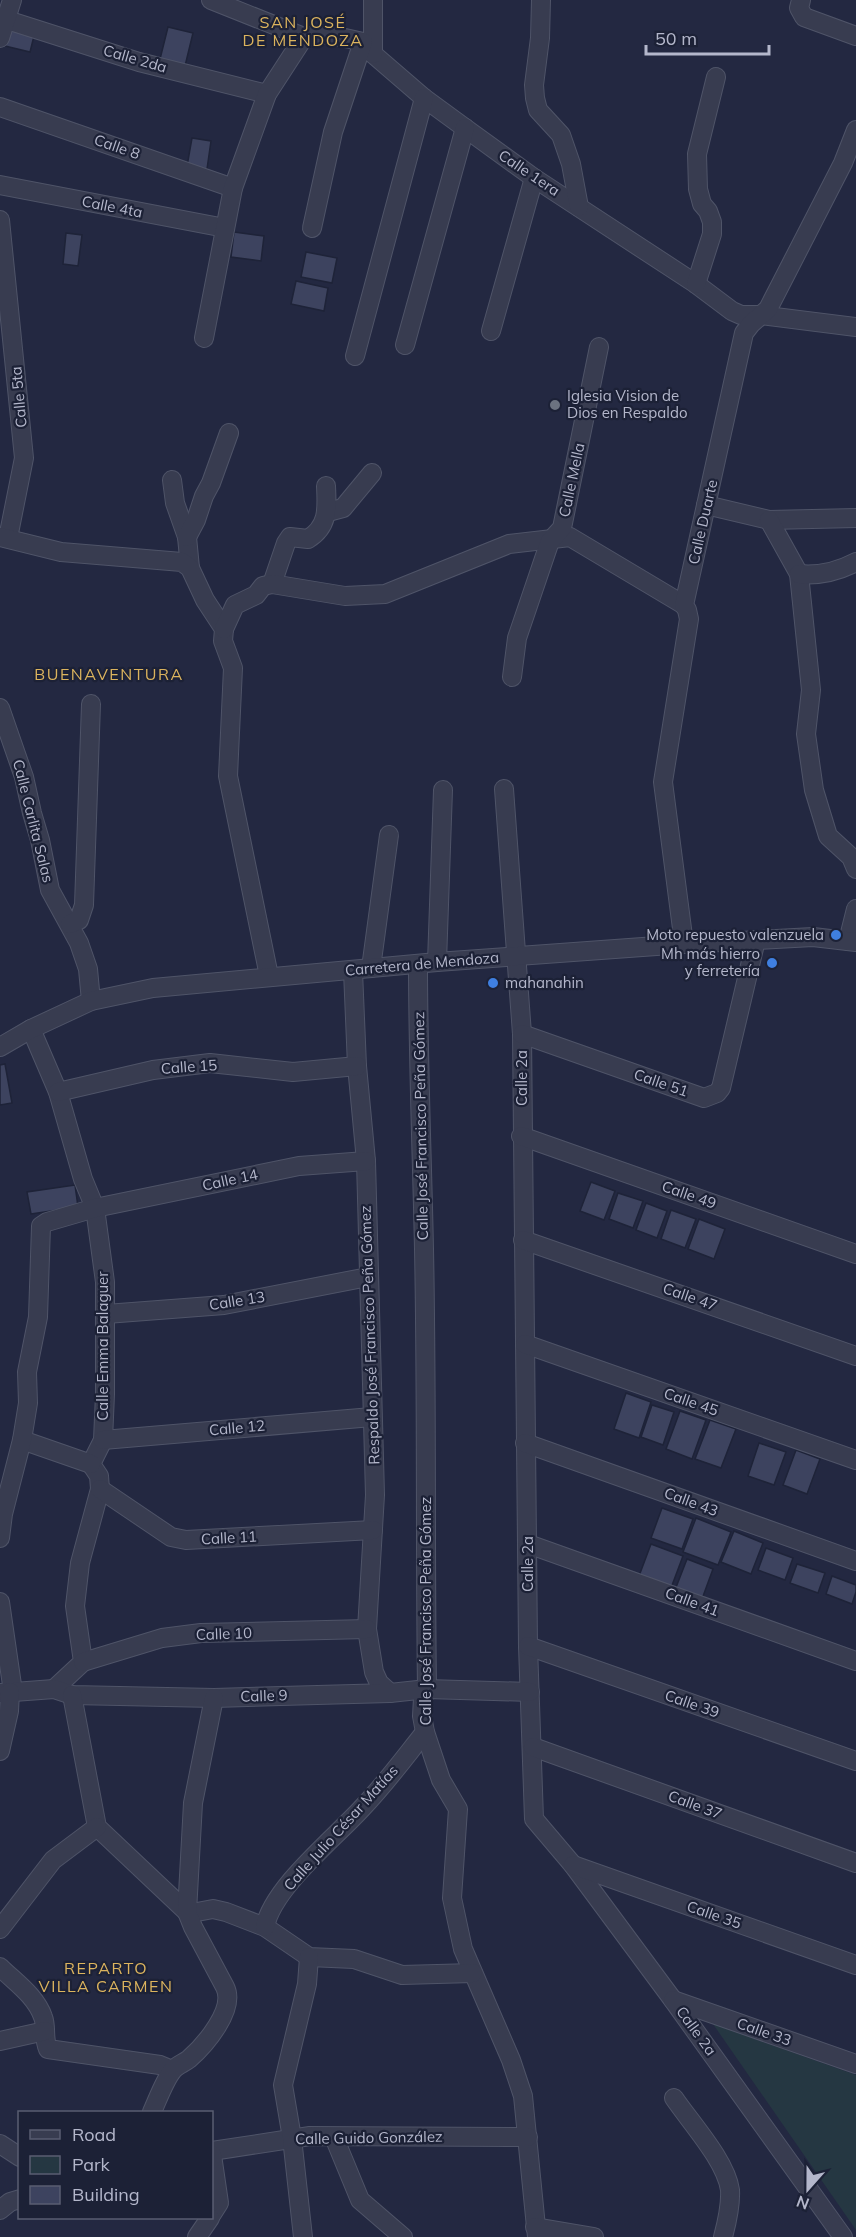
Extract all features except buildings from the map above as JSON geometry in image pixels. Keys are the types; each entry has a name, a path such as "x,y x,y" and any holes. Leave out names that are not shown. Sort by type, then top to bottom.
{"street":[{"path":"0,38 4,19 12,0"},
{"name":"Calle 1era","path":"211,0 304,37 327,34 368,48 424,98 534,178 696,284 732,311 741,315 760,315 856,327"},
{"path":"312,228 333,132 368,48 373,0"},
{"path":"541,0 535,98 538,110 561,135 571,164 579,207"},
{"path":"800,4 804,17 856,36"},
{"name":"Calle 2da","path":"4,19 138,62 267,94"},
{"path":"204,338 233,188 267,94 304,37"},
{"path":"696,284 712,234 708,211 702,204 698,189 697,154 716,77"},
{"path":"356,356 424,98"},
{"name":"Calle 8","path":"0,107 233,188"},
{"path":"405,345 465,128"},
{"name":"Calle Duarte","path":"684,944 663,782 689,619 684,605 744,333 768,309 850,165 856,130"},
{"path":"491,331 534,178"},
{"name":"Calle 4ta","path":"0,185 225,228"},
{"name":"Calle 5ta","path":"0,220 6,333 24,458 4,537"},
{"name":"Calle Mella","path":"512,676 518,638 550,541 562,528 599,347"},
{"path":"187,537 196,520 229,434"},
{"path":"328,512 343,508 372,473"},
{"path":"172,480 175,503 187,537 190,568 205,600 224,629"},
{"path":"272,584 290,537 308,539 316,534 328,512 326,486"},
{"path":"706,505 770,520 856,518"},
{"path":"770,520 799,574 811,690 806,734 814,790 828,836 851,857 856,869"},
{"path":"4,537 61,552 174,561 182,562 190,568"},
{"path":"269,976 228,776 233,668 223,641 224,629 235,605 256,595 263,586 272,584 345,596 385,594 509,544 570,537 684,605"},
{"path":"799,574 825,574 853,567"},
{"path":"70,924 79,920 84,905 91,704"},
{"name":"Calle Carlita Salas","path":"0,708 24,777 50,890 79,943 88,969 91,1000"},
{"name":"Calle 2a","path":"504,789 522,1034 521,1136 528,1646 534,1819 573,1864 843,2237"},
{"path":"437,962 443,790"},
{"name":"Respaldo José Francisco Peña Gómez","path":"389,835 362,969 357,1066 366,1161 375,1495 367,1629 374,1672 379,1683 390,1693"},
{"path":"852,941 856,909"},
{"name":"Carretera de Mendoza","path":"0,1047 91,1000 153,988 437,962 684,944 813,937 852,941"},
{"name":"Calle 51","path":"522,1034 704,1098 711,1097 721,1088 756,940"},
{"name":"Calle José Francisco Peña Gómez","path":"418,964 418,1063 424,1251 428,1689 423,1698 422,1716 441,1780 458,1809 452,1898 463,1949 511,2060 523,2096 536,2232"},
{"name":"Calle Emma Balaguer","path":"31,1029 58,1092 83,1179 95,1208 105,1282 105,1394 103,1440 91,1464"},
{"name":"Calle 15","path":"58,1092 153,1070 210,1063 293,1072 357,1066"},
{"name":"Calle 49","path":"521,1136 856,1254"},
{"name":"Calle 14","path":"22,1440 28,1403 27,1372 38,1317 41,1226 47,1222 95,1208 299,1166 366,1161"},
{"name":"Calle 47","path":"523,1240 856,1356"},
{"name":"Calle 13","path":"106,1314 224,1305 368,1277"},
{"name":"Calle 45","path":"525,1344 856,1460"},
{"name":"Calle 12","path":"103,1440 372,1417"},
{"path":"0,1538 3,1514 22,1440 91,1464 99,1476 100,1490 86,1539 75,1606 83,1662 54,1689"},
{"name":"Calle 43","path":"525,1443 856,1561"},
{"name":"Calle 11","path":"100,1490 171,1537 186,1540 373,1530"},
{"name":"Calle 41","path":"528,1544 856,1661"},
{"path":"0,1602 9,1711 0,1751"},
{"name":"Calle 10","path":"83,1662 162,1638 201,1633 367,1629"},
{"name":"Calle 39","path":"528,1646 856,1761"},
{"name":"Calle 9","path":"8,1692 54,1689 72,1695 214,1698 390,1693 428,1689 530,1692"},
{"path":"72,1695 97,1827 187,1912 228,1996 224,2013 212,2033 189,2059 172,2070 152,2111"},
{"path":"187,1912 193,1803 214,1698"},
{"name":"Calle Julio César Matías","path":"265,1927 267,1916 273,1906 303,1868 365,1806 425,1732"},
{"name":"Calle 37","path":"533,1747 856,1863"},
{"path":"0,1929 53,1860 97,1827"},
{"name":"Calle 35","path":"573,1864 856,1965"},
{"path":"187,1912 213,1909 265,1927 309,1957 354,1959 402,1975 473,1973"},
{"path":"303,2237 292,2138 283,2085 307,1984 309,1957"},
{"path":"0,1967 37,2003 44,2019 44,2041 48,2049 160,2065 172,2070"},
{"name":"Calle 33","path":"673,2000 856,2064"},
{"path":"0,2041 45,2031"},
{"path":"674,2098 725,2169 730,2190 723,2237"},
{"path":"334,2137 360,2200 403,2237"},
{"name":"Calle Guido González","path":"213,2153 292,2138 528,2137"},
{"path":"0,2144 18,2156"},
{"path":"213,2160 219,2203 213,2213"},
{"path":"0,2210 10,2202 18,2200"},
{"path":"197,2237 209,2219"},
{"path":"536,2232 594,2237"}],"green space":[{"path":"713,2024 856,2075 856,2230"}],"place":[{"name":"Iglesia Vision de Dios en Respaldo","path":"555,405"},
{"name":"Moto repuesto valenzuela","path":"836,935"},
{"name":"Mh más hierro y ferretería","path":"772,963"},
{"name":"mahanahin","path":"493,983"}],"district":[{"name":"SAN JOSÉ DE MENDOZA","path":"303,31"},
{"name":"BUENAVENTURA","path":"109,674"},
{"name":"REPARTO VILLA CARMEN","path":"106,1977"}]}
